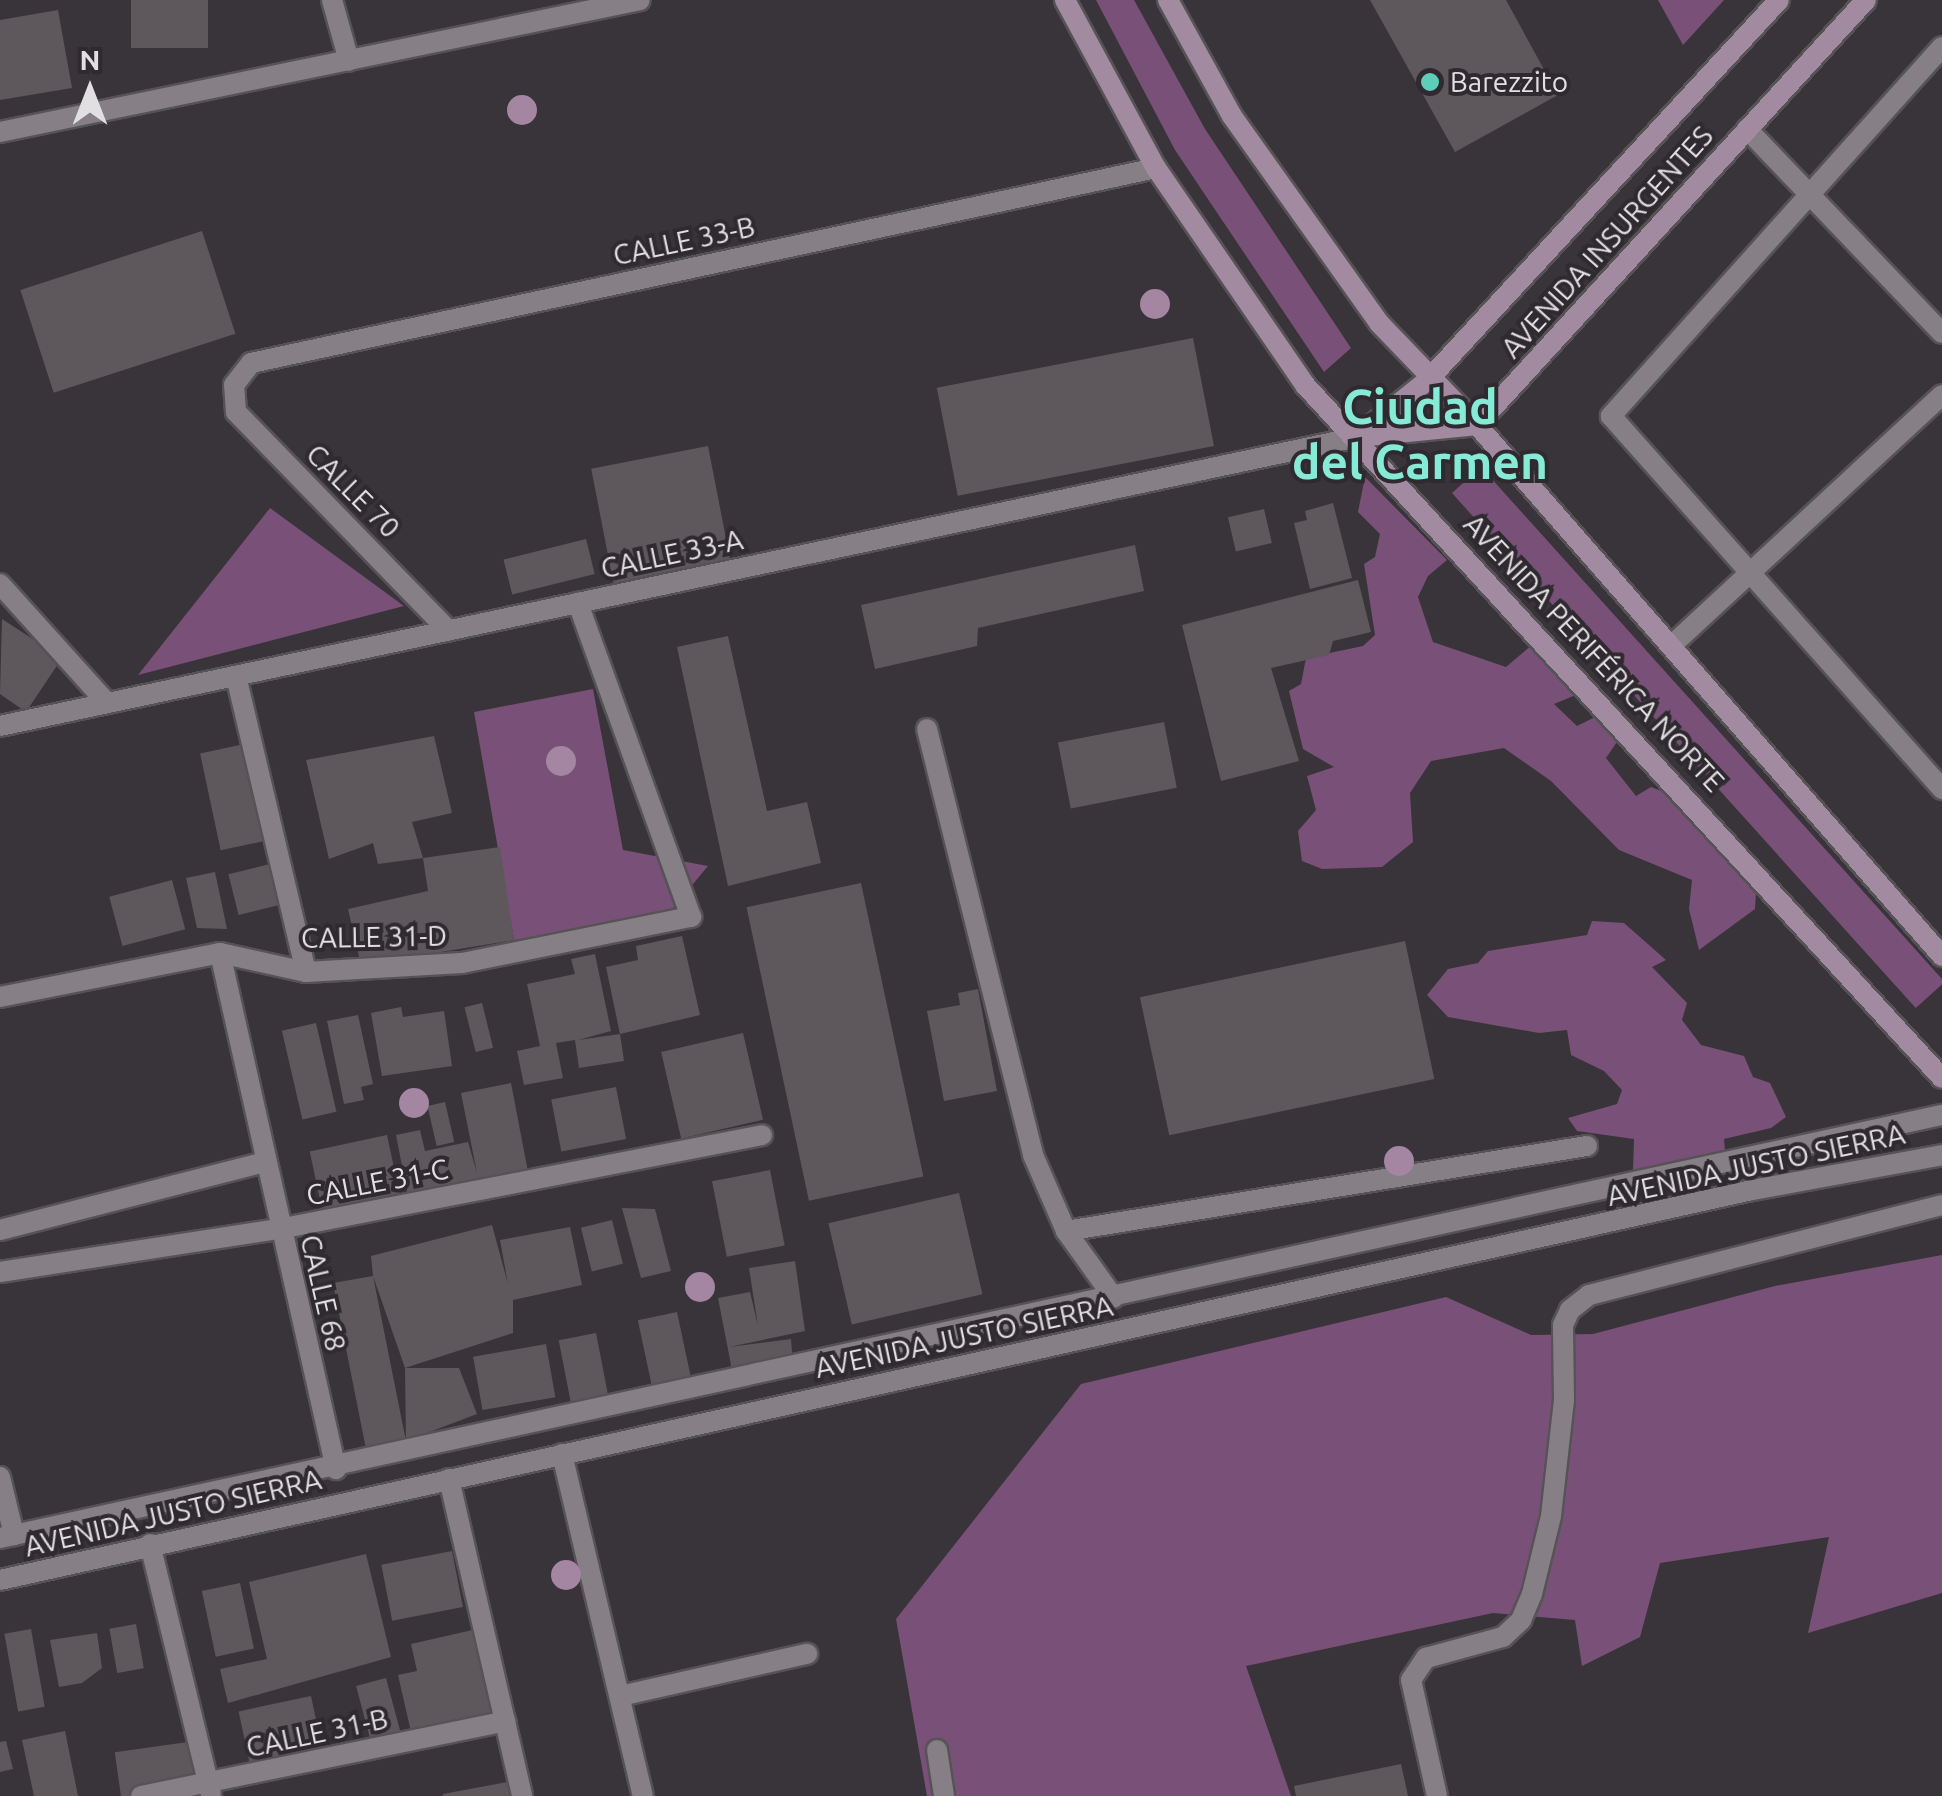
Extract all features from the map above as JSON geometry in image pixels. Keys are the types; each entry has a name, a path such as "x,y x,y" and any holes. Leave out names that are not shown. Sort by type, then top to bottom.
{"main road":[{"name":"AVENIDA PERIFÉRICA NORTE","path":"1065,0 1156,168 1305,386 1942,1078"},
{"name":"AVENIDA PERIFÉRICA NORTE","path":"1168,0 1232,116 1379,323 1428,380 1477,425 1942,956"},
{"name":"AVENIDA INSURGENTES","path":"1356,437 1428,380 1779,0"},
{"name":"AVENIDA INSURGENTES","path":"1477,425 1866,0"},
{"path":"1356,437 1477,425"}],"street":[{"path":"332,0 349,61"},
{"path":"0,132 640,0"},
{"path":"1942,47 1611,416 1942,789"},
{"path":"1748,129 1942,334"},
{"name":"CALLE 33-B","path":"234,386 251,363 1156,168"},
{"name":"CALLE 70","path":"234,386 236,412 448,630"},
{"path":"1670,646 1942,395"},
{"name":"CALLE 33-A","path":"0,726 1356,437"},
{"path":"0,584 107,704"},
{"name":"CALLE 31-D","path":"0,996 220,953 306,972 462,963 691,917 578,603"},
{"path":"236,676 306,972"},
{"path":"926,729 1033,1154 1066,1230 1114,1298"},
{"name":"CALLE 68","path":"220,953 336,1469"},
{"name":"AVENIDA JUSTO SIERRA","path":"7,1537 336,1469 1942,1115"},
{"name":"CALLE 31-C","path":"0,1272 279,1228 762,1135"},
{"path":"1066,1230 1587,1146"},
{"name":"AVENIDA JUSTO SIERRA","path":"0,1580 1752,1190 1942,1155"},
{"path":"0,1230 265,1162"},
{"path":"1436,1796 1411,1680 1426,1658 1503,1637 1532,1594 1551,1516 1564,1400 1563,1325 1570,1310 1588,1295 1942,1206"},
{"path":"562,1454 643,1796"},
{"path":"0,1476 7,1537"},
{"path":"449,1479 522,1796"},
{"path":"150,1544 210,1790"},
{"path":"620,1696 807,1654"},
{"name":"CALLE 31-B","path":"141,1796 210,1790 505,1721"},
{"path":"938,1750 944,1796"}],"shaded area":[{"path":"1096,0 1134,0 1205,129 1351,348 1324,372 1175,150"},
{"path":"1658,0 1724,0 1683,45"},
{"path":"1481,467 1942,979 1942,984 1916,1008 1452,493"},
{"path":"1365,477 1447,560 1428,576 1418,597 1433,642 1506,667 1533,644 1583,692 1554,704 1577,726 1597,716 1621,736 1606,758 1636,796 1651,787 1674,796 1756,892 1755,909 1699,950 1689,909 1692,880 1619,850 1551,781 1504,748 1431,761 1410,793 1413,842 1382,867 1322,869 1302,861 1298,831 1316,810 1307,776 1334,767 1303,749 1289,691 1301,684 1306,658 1363,646 1375,635 1364,564 1375,557 1380,534 1358,512"},
{"path":"270,508 404,606 138,675"},
{"path":"593,689 623,850 708,866 668,914 514,940 474,712"},
{"path":"1592,921 1624,923 1666,960 1652,967 1687,1003 1682,1020 1701,1045 1744,1056 1753,1077 1770,1083 1786,1117 1771,1128 1724,1139 1725,1151 1633,1170 1634,1139 1577,1131 1568,1118 1617,1104 1622,1090 1604,1071 1571,1055 1567,1030 1539,1033 1448,1017 1427,995 1448,969 1478,963 1488,951 1587,935"},
{"path":"1942,1255 1942,1593 1808,1633 1829,1537 1660,1563 1640,1637 1582,1666 1575,1620 1493,1613 1246,1666 1291,1796 927,1796 896,1619 1081,1384 1446,1297 1531,1335 1593,1334 1775,1286"}],"building":[{"path":"131,0 208,0 208,48 131,48"},
{"path":"1370,0 1506,0 1558,95 1455,152"},
{"path":"58,10 72,88 0,100 0,20"},
{"path":"202,231 235,334 54,393 20,290"},
{"path":"1193,338 1214,446 958,496 937,388"},
{"path":"708,446 731,562 614,585 591,469"},
{"path":"1333,503 1352,578 1310,589 1294,523 1307,520 1305,511"},
{"path":"1264,509 1272,543 1236,551 1228,517"},
{"path":"586,539 595,574 512,594 504,560"},
{"path":"1135,545 1144,591 978,628 977,646 875,669 861,605"},
{"path":"1358,580 1371,632 1333,641 1329,655 1271,668 1299,761 1221,781 1182,625"},
{"path":"2,619 62,658 26,712 0,694"},
{"path":"728,636 767,811 807,802 821,863 728,886 677,647"},
{"path":"1164,722 1177,788 1071,808 1058,743"},
{"path":"434,736 452,813 412,822 423,858 378,864 373,843 329,859 306,760"},
{"path":"249,743 270,840 221,850 200,753"},
{"path":"500,847 514,940 361,965 348,909 428,891 423,858"},
{"path":"274,863 284,904 239,915 228,874"},
{"path":"215,872 227,929 197,928 186,878"},
{"path":"172,880 185,929 122,946 109,897"},
{"path":"861,883 923,1176 809,1201 747,907"},
{"path":"682,936 700,1015 620,1034 606,967 638,960 636,946"},
{"path":"1405,941 1434,1079 1169,1135 1140,997"},
{"path":"595,954 611,1031 578,1040 620,1034 624,1061 579,1068 575,1040 556,1043 563,1078 524,1085 517,1051 540,1046 527,984 575,974 571,959"},
{"path":"978,989 997,1091 944,1101 927,1011 960,1005 958,993"},
{"path":"482,1003 493,1048 476,1052 465,1007"},
{"path":"401,1007 403,1017 444,1011 452,1066 382,1076 371,1013"},
{"path":"358,1015 373,1084 361,1087 364,1100 344,1104 327,1021"},
{"path":"316,1023 336,1112 302,1120 282,1031"},
{"path":"743,1033 763,1120 681,1139 661,1052"},
{"path":"511,1083 529,1177 409,1202 396,1135 420,1130 425,1151 468,1142 477,1173 461,1093"},
{"path":"616,1087 626,1139 561,1152 551,1100"},
{"path":"445,1102 454,1142 437,1146 427,1106"},
{"path":"387,1135 400,1197 323,1213 310,1151"},
{"path":"770,1170 785,1246 727,1257 712,1181"},
{"path":"959,1193 982,1294 852,1324 828,1223"},
{"path":"622,1208 655,1209 671,1271 641,1278"},
{"path":"612,1220 623,1264 592,1271 581,1228"},
{"path":"492,1225 508,1284 500,1240 570,1227 582,1285 513,1300 513,1333 405,1368 373,1276 371,1256"},
{"path":"795,1261 805,1331 729,1347 791,1339 793,1364 732,1370 718,1298 750,1292 758,1326 749,1268"},
{"path":"373,1276 406,1441 366,1449 333,1283"},
{"path":"677,1312 692,1380 652,1389 638,1320"},
{"path":"596,1333 609,1399 571,1406 559,1340"},
{"path":"546,1344 555,1397 483,1410 473,1357"},
{"path":"405,1368 459,1368 477,1414 406,1441"},
{"path":"452,1551 463,1607 392,1621 381,1565"},
{"path":"366,1554 391,1657 228,1703 220,1669 267,1659 249,1582"},
{"path":"240,1583 254,1649 216,1657 202,1591"},
{"path":"136,1624 144,1668 117,1673 109,1629"},
{"path":"31,1629 45,1707 18,1711 4,1634"},
{"path":"477,1629 497,1713 411,1732 398,1675 417,1671 411,1644"},
{"path":"97,1633 102,1668 82,1683 59,1687 50,1640"},
{"path":"386,1678 400,1731 370,1739 356,1686"},
{"path":"311,1696 323,1754 251,1769 239,1711"},
{"path":"65,1731 78,1796 34,1796 22,1740"},
{"path":"6,1741 13,1769 0,1772 0,1742"},
{"path":"195,1741 202,1792 121,1796 115,1752"},
{"path":"1401,1764 1408,1796 1296,1796 1294,1786"},
{"path":"513,1781 516,1796 443,1796 443,1794"}],"place":[{"name":"Barezzito","path":"1430,82"}],"district":[{"name":"Ciudad del Carmen","path":"1420,434"}]}
